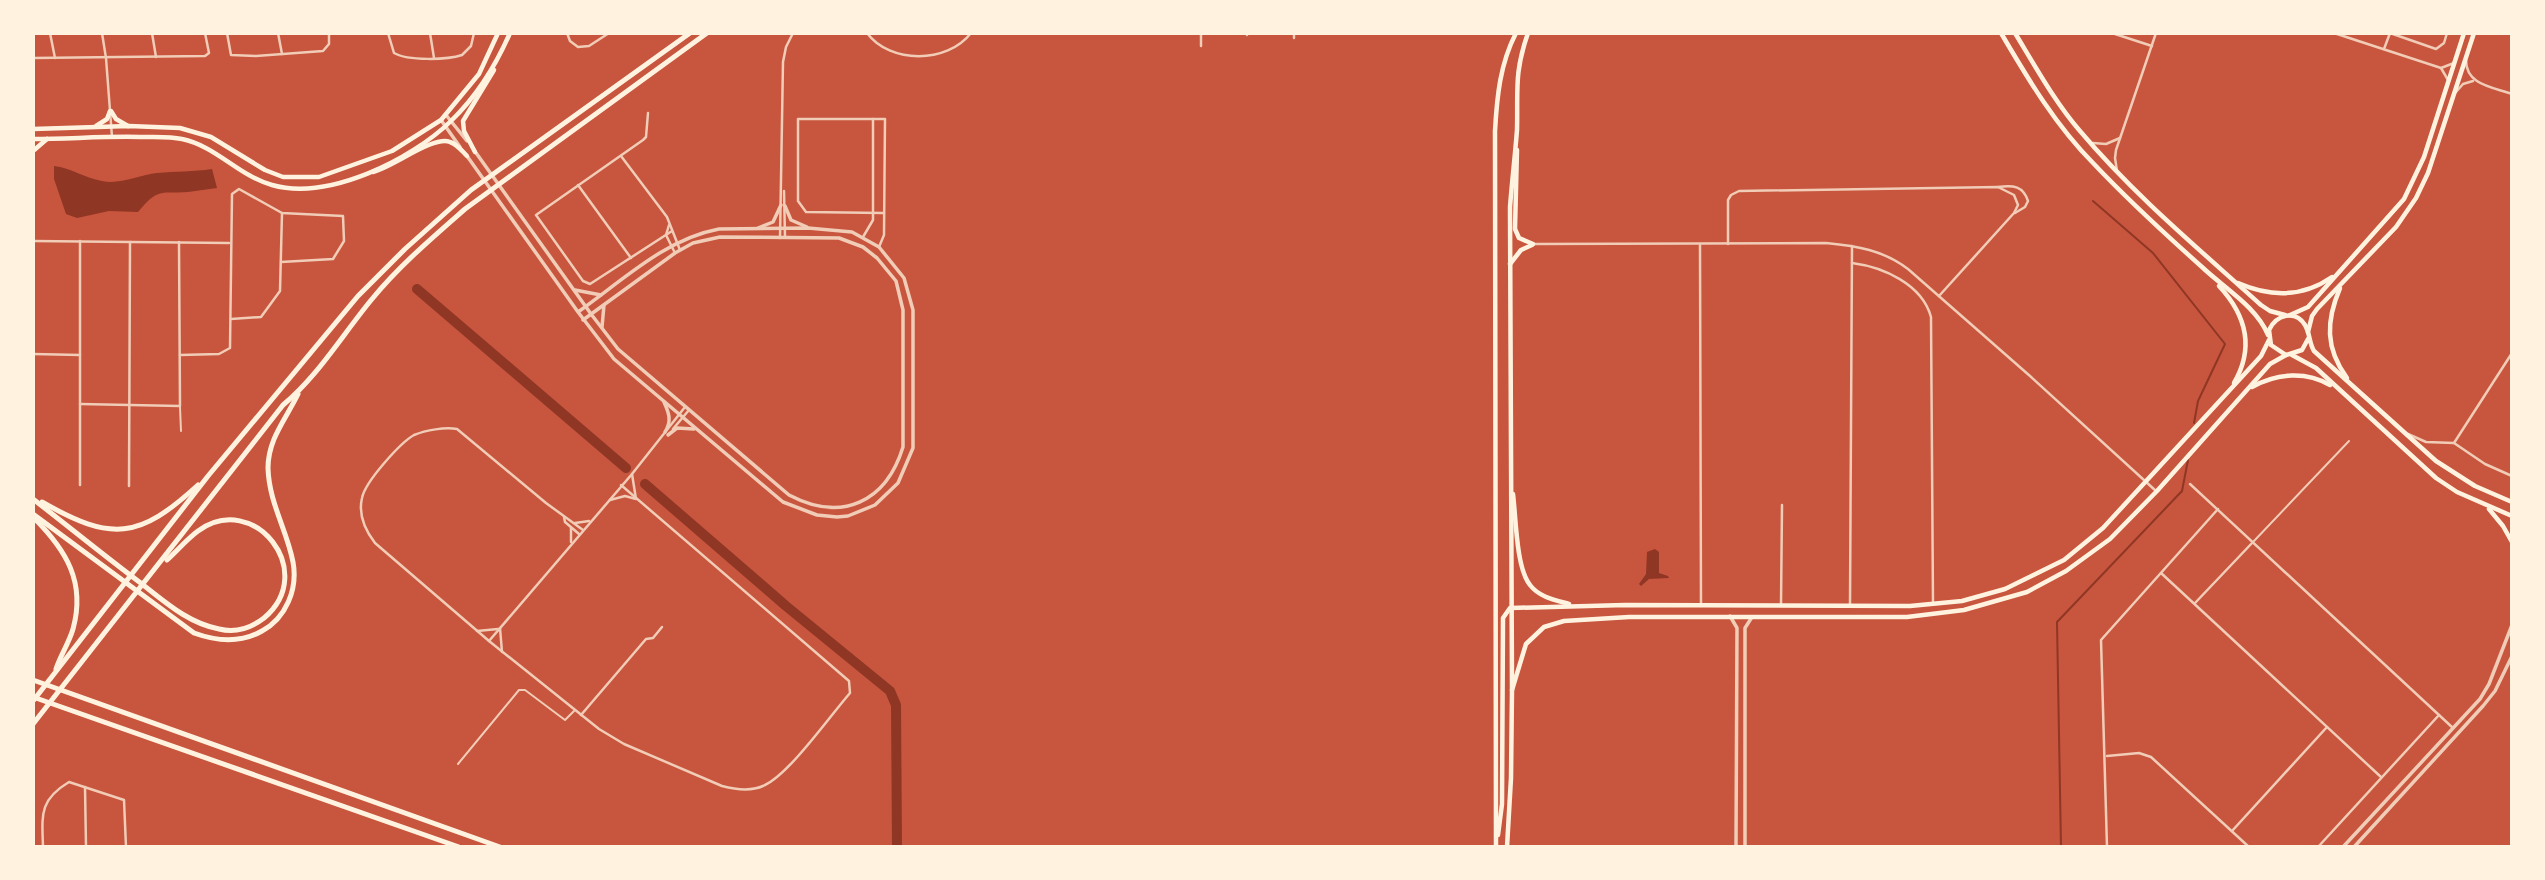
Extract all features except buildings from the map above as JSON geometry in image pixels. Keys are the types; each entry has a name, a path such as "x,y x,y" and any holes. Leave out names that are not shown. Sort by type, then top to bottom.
{"highway":[{"path":"459,847 33,699 208,476 358,296 405,249 471,190 690,33"},
{"path":"33,516 194,633 213,640 234,639 257,634 268,628 285,609 293,591 293,563 276,515 268,468 274,437 299,391 374,295 439,231 513,173 708,33"},
{"path":"33,724 283,405 299,391"},
{"path":"33,498 87,525 113,530 138,526 159,518 208,476"},
{"path":"33,498 194,621 229,631 252,626 272,611 285,584 282,557 269,536 250,524 239,521 218,522 199,530 154,571"},
{"path":"33,516 64,552 72,569 76,589 72,630 53,676"},
{"path":"33,680 500,847"}],"main road":[{"path":"33,129 129,126 192,130 211,137 265,170 283,177 319,177 392,151 441,121 479,74 498,33"},
{"path":"475,152 464,131 463,121 486,84 510,33"},
{"path":"1496,847 1494,131 1499,79 1516,33"},
{"path":"1528,33 1516,80 1518,174 1515,229 1520,238 1532,244"},
{"path":"2001,33 2027,76 2071,138 2093,163 2202,267 2259,317 2275,350 2316,368 2437,478 2457,492 2512,516"},
{"path":"2015,33 2060,105 2118,174 2270,312 2300,319 2314,351 2421,449 2475,486 2512,502"},
{"path":"1496,847 1502,804 1503,618 1511,608 1576,605 1933,604 2005,589 2042,572 2088,542 2147,482 2261,356 2275,320 2308,307 2399,207 2415,181 2424,157 2464,33"},
{"path":"1511,691 1526,644 1544,626 1564,621 1629,617 1930,616 2007,599 2048,582 2093,553 2157,491 2270,364 2302,350 2312,316 2396,227 2416,198 2432,160 2474,33"},
{"path":"363,175 411,152 452,121 483,83 499,56"},
{"path":"110,111 116,119 129,126"},
{"path":"92,128 107,119 110,111"},
{"path":"1507,847 1511,778 1509,266 1510,207 1517,130"},
{"path":"33,139 112,136 167,137 190,141 210,148 259,180 302,190 363,175 399,162 432,142 441,140 451,142 467,156"},
{"path":"33,151 48,139"},
{"path":"2424,157 2432,160"},
{"path":"1509,266 1521,250 1532,244"},
{"path":"2202,267 2235,304 2247,345 2240,372 2219,403"},
{"path":"2234,281 2260,291 2282,294 2316,286 2337,273"},
{"path":"2341,284 2330,315 2329,339 2334,358 2352,385"},
{"path":"2226,412 2251,387 2286,375 2319,379 2345,397"},
{"path":"1510,472 1522,569 1529,584 1540,594 1576,605"},
{"path":"2484,505 2503,526 2512,542"}],"street":[{"path":"50,33 55,58"},
{"path":"102,33 112,136"},
{"path":"152,33 156,57"},
{"path":"33,58 205,56 209,53 205,33"},
{"path":"227,33 230,53 233,56 323,51 329,44 329,33"},
{"path":"278,33 282,54"},
{"path":"388,33 392,50 398,55 434,58 457,57 466,53 474,33"},
{"path":"430,33 434,58"},
{"path":"568,33 574,45 583,47 609,33"},
{"path":"783,238 783,62 793,33"},
{"path":"867,33 877,44 893,54 939,55 962,44 971,33"},
{"path":"1201,33 1201,46"},
{"path":"2112,33 2152,46"},
{"path":"2118,174 2115,158 2156,33"},
{"path":"2384,50 2390,33 2436,49 2444,43 2447,33"},
{"path":"2337,34 2441,68 2454,63"},
{"path":"2467,54 2467,71 2473,80 2512,94"},
{"path":"2441,68 2448,80"},
{"path":"2454,93 2463,84 2473,80"},
{"path":"648,113 646,137 536,215 583,281 590,284 672,231"},
{"path":"446,115 585,307 591,314 618,349 789,495 804,503 843,508 870,497 886,485 897,467 903,447 903,310 896,281 877,258 863,247 839,239 720,237 693,243 675,253 604,305 591,314 583,320"},
{"path":"879,247 884,234 885,119 798,119 798,201 806,212 883,213"},
{"path":"863,237 871,226 874,212 873,119"},
{"path":"441,121 583,320 614,359 783,502 817,515 848,516 875,505 898,483 913,449 913,310 904,278 879,247 863,237 852,232 808,228 719,229 694,235 677,242 578,312"},
{"path":"2090,142 2106,144 2122,136"},
{"path":"621,155 667,217 680,250"},
{"path":"578,186 631,258"},
{"path":"1728,244 1728,200 1739,191 2016,186 2024,192 2028,201 2025,207 2014,214 1939,296"},
{"path":"1998,187 2017,198 2018,205 2014,214"},
{"path":"180,355 226,353 230,348 232,194 239,189 282,213 343,216 344,241 333,260 281,262"},
{"path":"783,206 791,220 808,228"},
{"path":"752,229 773,222 783,206"},
{"path":"231,319 261,317 280,291 282,213"},
{"path":"669,225 666,235 675,253"},
{"path":"33,241 231,243"},
{"path":"80,241 80,485"},
{"path":"129,486 130,242"},
{"path":"80,404 180,406 179,242"},
{"path":"1532,244 1826,243 1874,250 1895,260 1939,296 2157,491"},
{"path":"1700,244 1701,606"},
{"path":"1850,606 1852,246"},
{"path":"1852,264 1870,266 1913,289 1925,302 1931,317 1933,604"},
{"path":"573,290 601,295"},
{"path":"602,329 604,305"},
{"path":"2454,443 2512,353"},
{"path":"33,354 80,355"},
{"path":"663,400 670,414 666,433"},
{"path":"489,641 687,409"},
{"path":"583,530 457,429 452,428 422,432 407,440 366,486 362,498 365,531 390,556 502,652 598,729 624,744 709,782 745,790 766,785 784,771 850,693 849,681 621,485"},
{"path":"666,433 677,428 696,429"},
{"path":"2402,431 2426,442 2454,443 2485,464 2512,475"},
{"path":"632,474 636,499"},
{"path":"2190,484 2453,728"},
{"path":"608,501 625,496 636,499"},
{"path":"1781,606 1782,505"},
{"path":"2107,847 2101,640 2218,509"},
{"path":"564,517 579,534"},
{"path":"575,523 592,519"},
{"path":"570,545 571,528"},
{"path":"2195,604 2253,542"},
{"path":"2161,573 2381,777"},
{"path":"1730,616 1737,628 1736,847"},
{"path":"1745,847 1745,628 1754,616"},
{"path":"2343,847 2480,699 2489,684 2512,625"},
{"path":"581,715 646,639 653,638 662,627"},
{"path":"477,631 499,628"},
{"path":"499,628 502,652"},
{"path":"2354,847 2483,706 2495,691 2512,656"},
{"path":"2318,847 2439,715"},
{"path":"2232,831 2327,727"},
{"path":"2106,756 2139,752 2151,757 2249,847"},
{"path":"43,847 42,809 60,786 69,782 124,800 126,847"},
{"path":"85,786 86,847"}],"lane":[{"path":"180,406 181,431"},
{"path":"2253,542 2349,441"},
{"path":"458,764 519,690 525,690 565,720 575,710"}],"shaded area":[{"path":"54,166 109,182 157,173 212,169 217,188 160,193 138,212 109,211 77,218 66,214 54,179"},
{"path":"1655,549 1659,552 1659,573 1669,578 1649,579 1641,586 1639,584 1646,574 1647,552"}],"waterway":[{"path":"2093,201 2153,253 2225,344 2198,401 2194,423"},
{"path":"417,289 626,468"},
{"path":"2061,847 2057,622 2182,491 2188,460"},
{"path":"645,484 786,606 890,691 896,705 897,847"}]}
